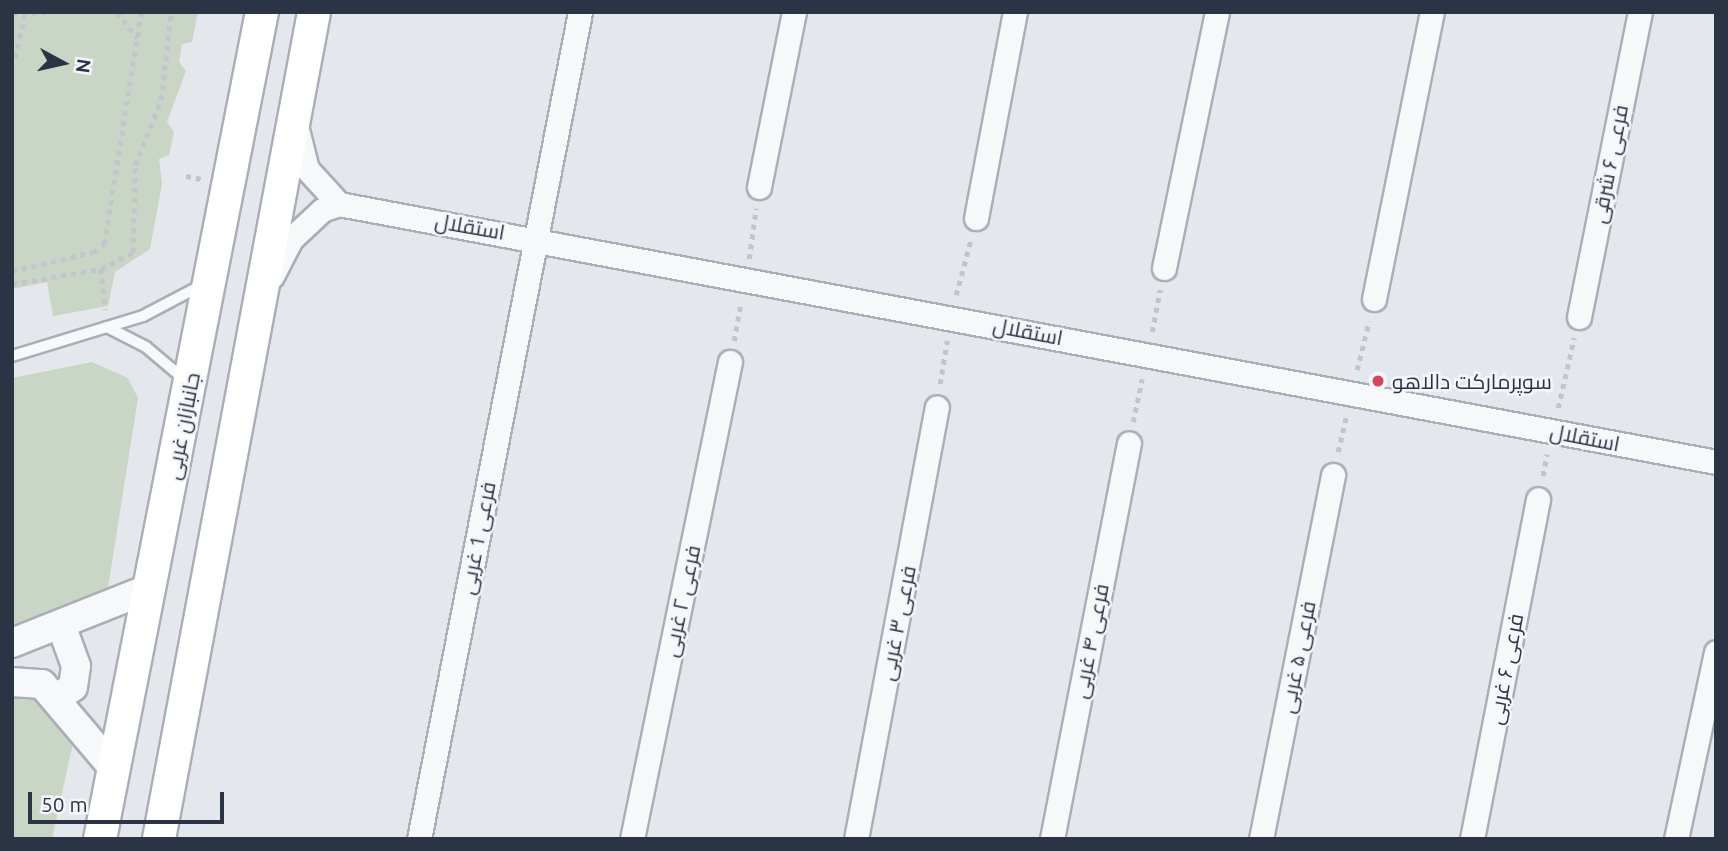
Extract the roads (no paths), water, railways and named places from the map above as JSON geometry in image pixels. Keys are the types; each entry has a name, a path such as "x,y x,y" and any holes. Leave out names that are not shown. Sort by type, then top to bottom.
{"main road":[{"name":"جانبازان غربی","path":"100,839 262,12"},
{"path":"159,839 314,12"}],"street":[{"name":"فرعی 1 غربی","path":"419,839 580,12"},
{"path":"759,187 794,12"},
{"path":"976,218 1015,12"},
{"path":"1164,268 1217,12"},
{"path":"1374,299 1432,12"},
{"name":"فرعی ۶ شرقی","path":"1579,317 1640,12"},
{"path":"262,300 291,239 322,210 339,204 307,169 296,119"},
{"name":"استقلال","path":"339,204 536,238 1716,461"},
{"name":"فرعی ۲ غربی","path":"632,839 730,362"},
{"name":"فرعی ۳ غربی","path":"856,839 937,408"},
{"name":"فرعی ۴ غربی","path":"1052,839 1129,443"},
{"name":"فرعی ۵ غربی","path":"1261,839 1333,475"},
{"name":"فرعی ۶ غربی","path":"1472,839 1538,499"},
{"path":"12,643 150,588"},
{"path":"57,698 73,687 76,666 61,625"},
{"path":"1676,839 1716,652"},
{"path":"12,682 42,684 57,698 114,769"}],"lane":[{"path":"12,356 107,327 209,281"},
{"path":"107,327 146,347 190,384"}],"place":[{"name":"سوپرمارکت دالاهو","path":"1378,381"}]}
